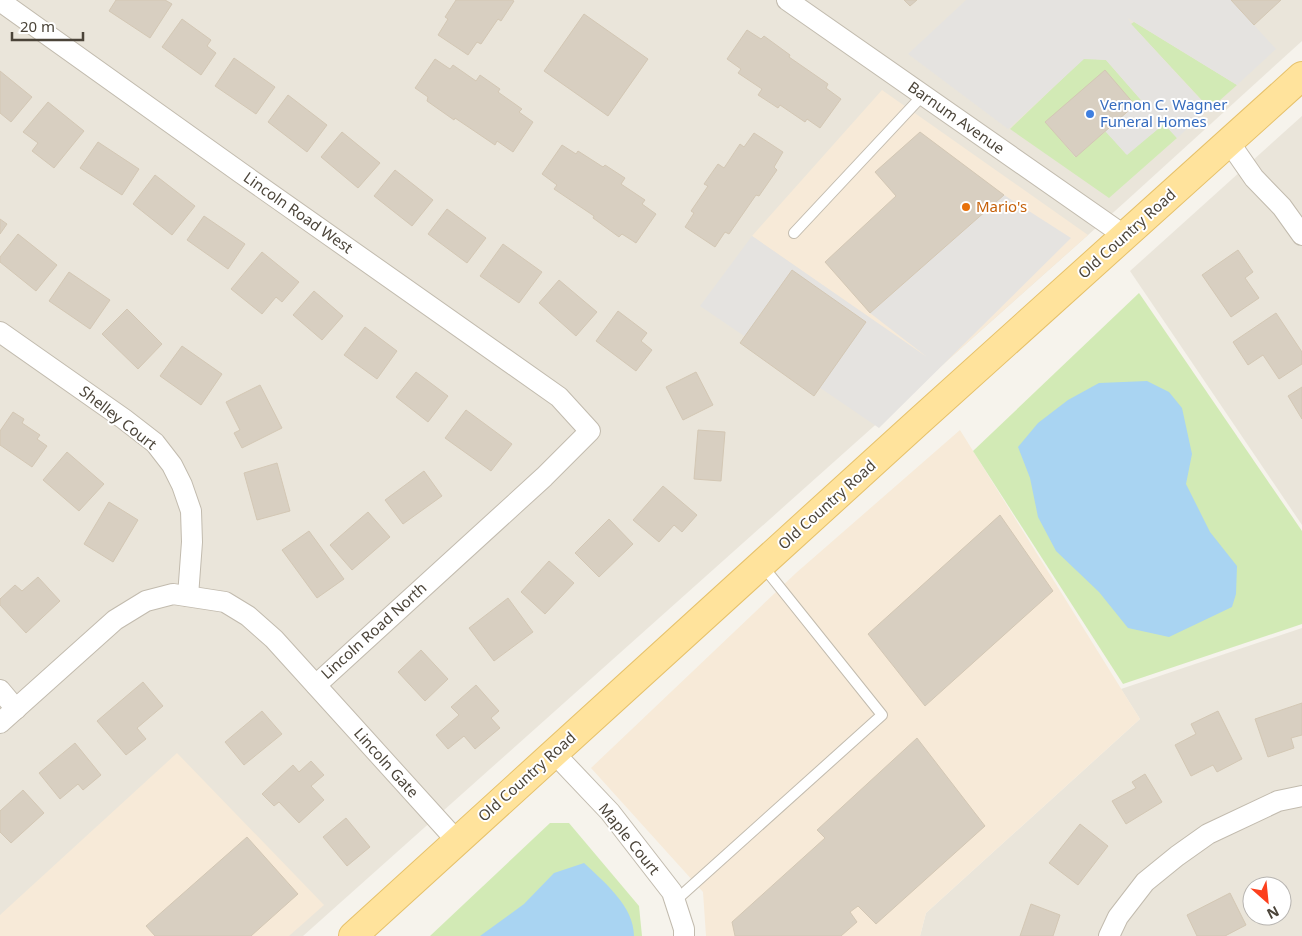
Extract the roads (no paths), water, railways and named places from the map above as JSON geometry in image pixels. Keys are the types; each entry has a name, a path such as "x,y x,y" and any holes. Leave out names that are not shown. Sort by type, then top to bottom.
{"main road":[{"name":"Old Country Road","path":"353,936 1302,76"}],"street":[{"name":"Barnum Avenue","path":"787,0 1125,236"},
{"name":"Lincoln Road West","path":"0,1 560,397 590,431"},
{"path":"1229,142 1254,178 1282,207 1302,235"},
{"name":"Shelley Court","path":"0,332 124,419 154,443 172,465 182,485 191,511 192,542 188,596"},
{"name":"Lincoln Road North","path":"0,723 115,620 146,601 174,594 225,602 248,616 274,639 316,685 544,477 590,431"},
{"name":"Lincoln Gate","path":"316,685 457,841"},
{"path":"0,690 16,709"},
{"name":"Maple Court","path":"554,753 610,812 672,892 684,929 684,936"},
{"path":"1108,936 1118,917 1145,882 1177,856 1217,830 1278,801 1302,796"}],"lane":[{"path":"794,233 923,95"},
{"path":"675,901 882,715 762,564"}],"water":[{"path":"1147,381 1169,392 1182,408 1192,454 1186,484 1210,532 1237,566 1236,594 1232,607 1169,637 1128,628 1099,592 1056,551 1038,517 1030,478 1018,447 1038,423 1068,400 1099,383"},
{"path":"584,863 609,887 623,905 633,925 634,936 480,936 524,904 554,873"}],"place":[{"name":"Vernon C. Wagner Funeral Homes","path":"1090,114"},
{"name":"Mario's","path":"966,207"}]}
